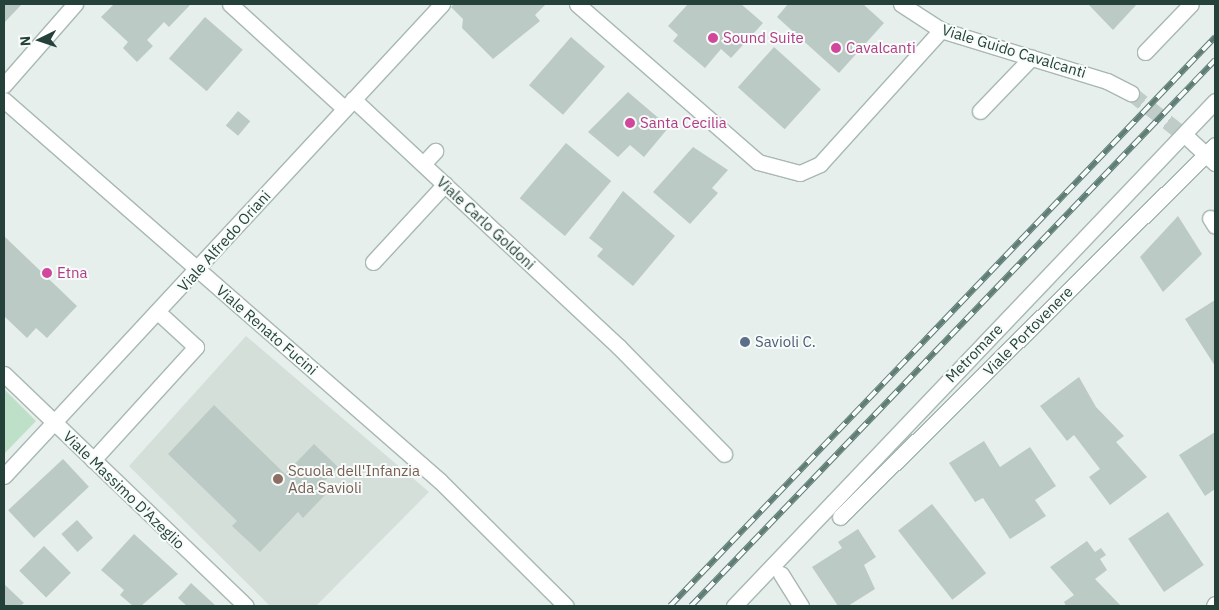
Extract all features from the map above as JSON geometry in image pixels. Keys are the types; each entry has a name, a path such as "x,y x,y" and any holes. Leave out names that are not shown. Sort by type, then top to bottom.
{"street":[{"path":"4,85 75,4"},
{"name":"Viale Carlo Goldoni","path":"230,4 445,184 619,348 724,454"},
{"name":"Viale Alfredo Oriani","path":"4,476 56,424 442,4"},
{"path":"577,4 758,162 800,173 820,164 945,26"},
{"name":"Viale Guido Cavalcanti","path":"901,4 945,26 1031,58 1108,80 1131,93"},
{"path":"1145,52 1191,4"},
{"path":"980,111 1031,58"},
{"name":"Viale Renato Fucini","path":"4,100 440,481 566,606"},
{"name":"Metromare","path":"734,606 1215,102"},
{"path":"1188,138 1210,160"},
{"name":"Viale Portovenere","path":"840,517 1210,160 1215,145"},
{"path":"423,164 435,151"},
{"path":"373,262 445,184"},
{"path":"93,460 196,347 159,313"},
{"name":"Viale Massimo D'Azeglio","path":"4,374 246,606"},
{"path":"781,574 801,606"}],"shaded area":[{"name":"Scuola dell'Infanzia Ada Savioli","path":"246,336 429,492 316,606 270,606 129,466"}],"green space":[{"path":"4,389 36,421 4,454"}],"building":[{"path":"4,4 22,4 4,23"},
{"path":"114,4 191,4 169,27 164,22 147,40 153,46 137,62 123,48 128,42 101,17"},
{"path":"454,4 546,4 535,15 540,21 493,59 462,28 463,19 451,7"},
{"name":"Sound Suite","path":"688,4 741,4 763,23 731,58 721,49 705,68 673,41 678,35 668,26"},
{"name":"Cavalcanti","path":"788,4 863,4 884,23 839,73 777,17"},
{"path":"1088,4 1137,4 1113,30"},
{"path":"205,17 243,50 207,91 169,59"},
{"path":"571,37 605,67 563,115 529,85"},
{"path":"774,47 821,89 785,129 738,87"},
{"name":"Santa Cecilia","path":"628,92 669,127 644,157 630,145 618,157 588,132"},
{"path":"238,111 250,121 238,136 226,126"},
{"path":"566,143 611,181 565,236 520,198"},
{"path":"693,147 728,170 712,188 718,193 690,224 653,192"},
{"path":"623,191 675,236 633,286 597,256 603,249 589,238"},
{"path":"1178,216 1202,254 1163,292 1140,257"},
{"path":"4,236 77,306 47,338 36,328 27,338 4,316"},
{"path":"1215,300 1215,366 1185,319"},
{"path":"1079,377 1096,407 1124,436 1116,442 1147,477 1110,505 1089,477 1100,469 1074,435 1067,441 1040,406"},
{"path":"214,405 285,474 314,444 338,467 317,489 325,495 303,518 298,512 260,552 232,526 237,521 168,454"},
{"path":"1215,432 1215,489 1205,496 1179,455"},
{"path":"984,441 1000,467 1030,447 1056,486 1035,500 1046,516 1010,539 983,498 975,502 949,463"},
{"path":"63,459 89,487 34,538 8,510"},
{"path":"932,504 986,573 952,600 898,530"},
{"path":"1168,512 1204,565 1164,592 1128,539"},
{"path":"77,520 93,538 77,552 61,534"},
{"path":"858,529 876,557 864,565 875,589 848,606 838,606 812,567 842,548 838,542"},
{"path":"134,534 178,574 141,606 133,606 120,595 124,590 101,570"},
{"path":"1087,541 1095,552 1101,548 1106,555 1100,559 1107,570 1095,579 1121,606 1066,606 1064,602 1074,595 1050,567"},
{"path":"44,546 71,573 46,598 19,571"},
{"path":"191,583 216,606 187,606 178,598"},
{"path":"4,584 24,603 20,606 4,606"}],"tunnel":[{"path":"1131,93 1188,138"}],"railway":[{"path":"670,606 1215,37"},
{"path":"691,606 1215,60"}],"place":[{"name":"Sound Suite","path":"713,38"},
{"name":"Cavalcanti","path":"836,48"},
{"name":"Santa Cecilia","path":"630,123"},
{"name":"Etna","path":"47,273"},
{"name":"Savioli C.","path":"745,342"},
{"name":"Scuola dell'Infanzia Ada Savioli","path":"278,479"}]}
